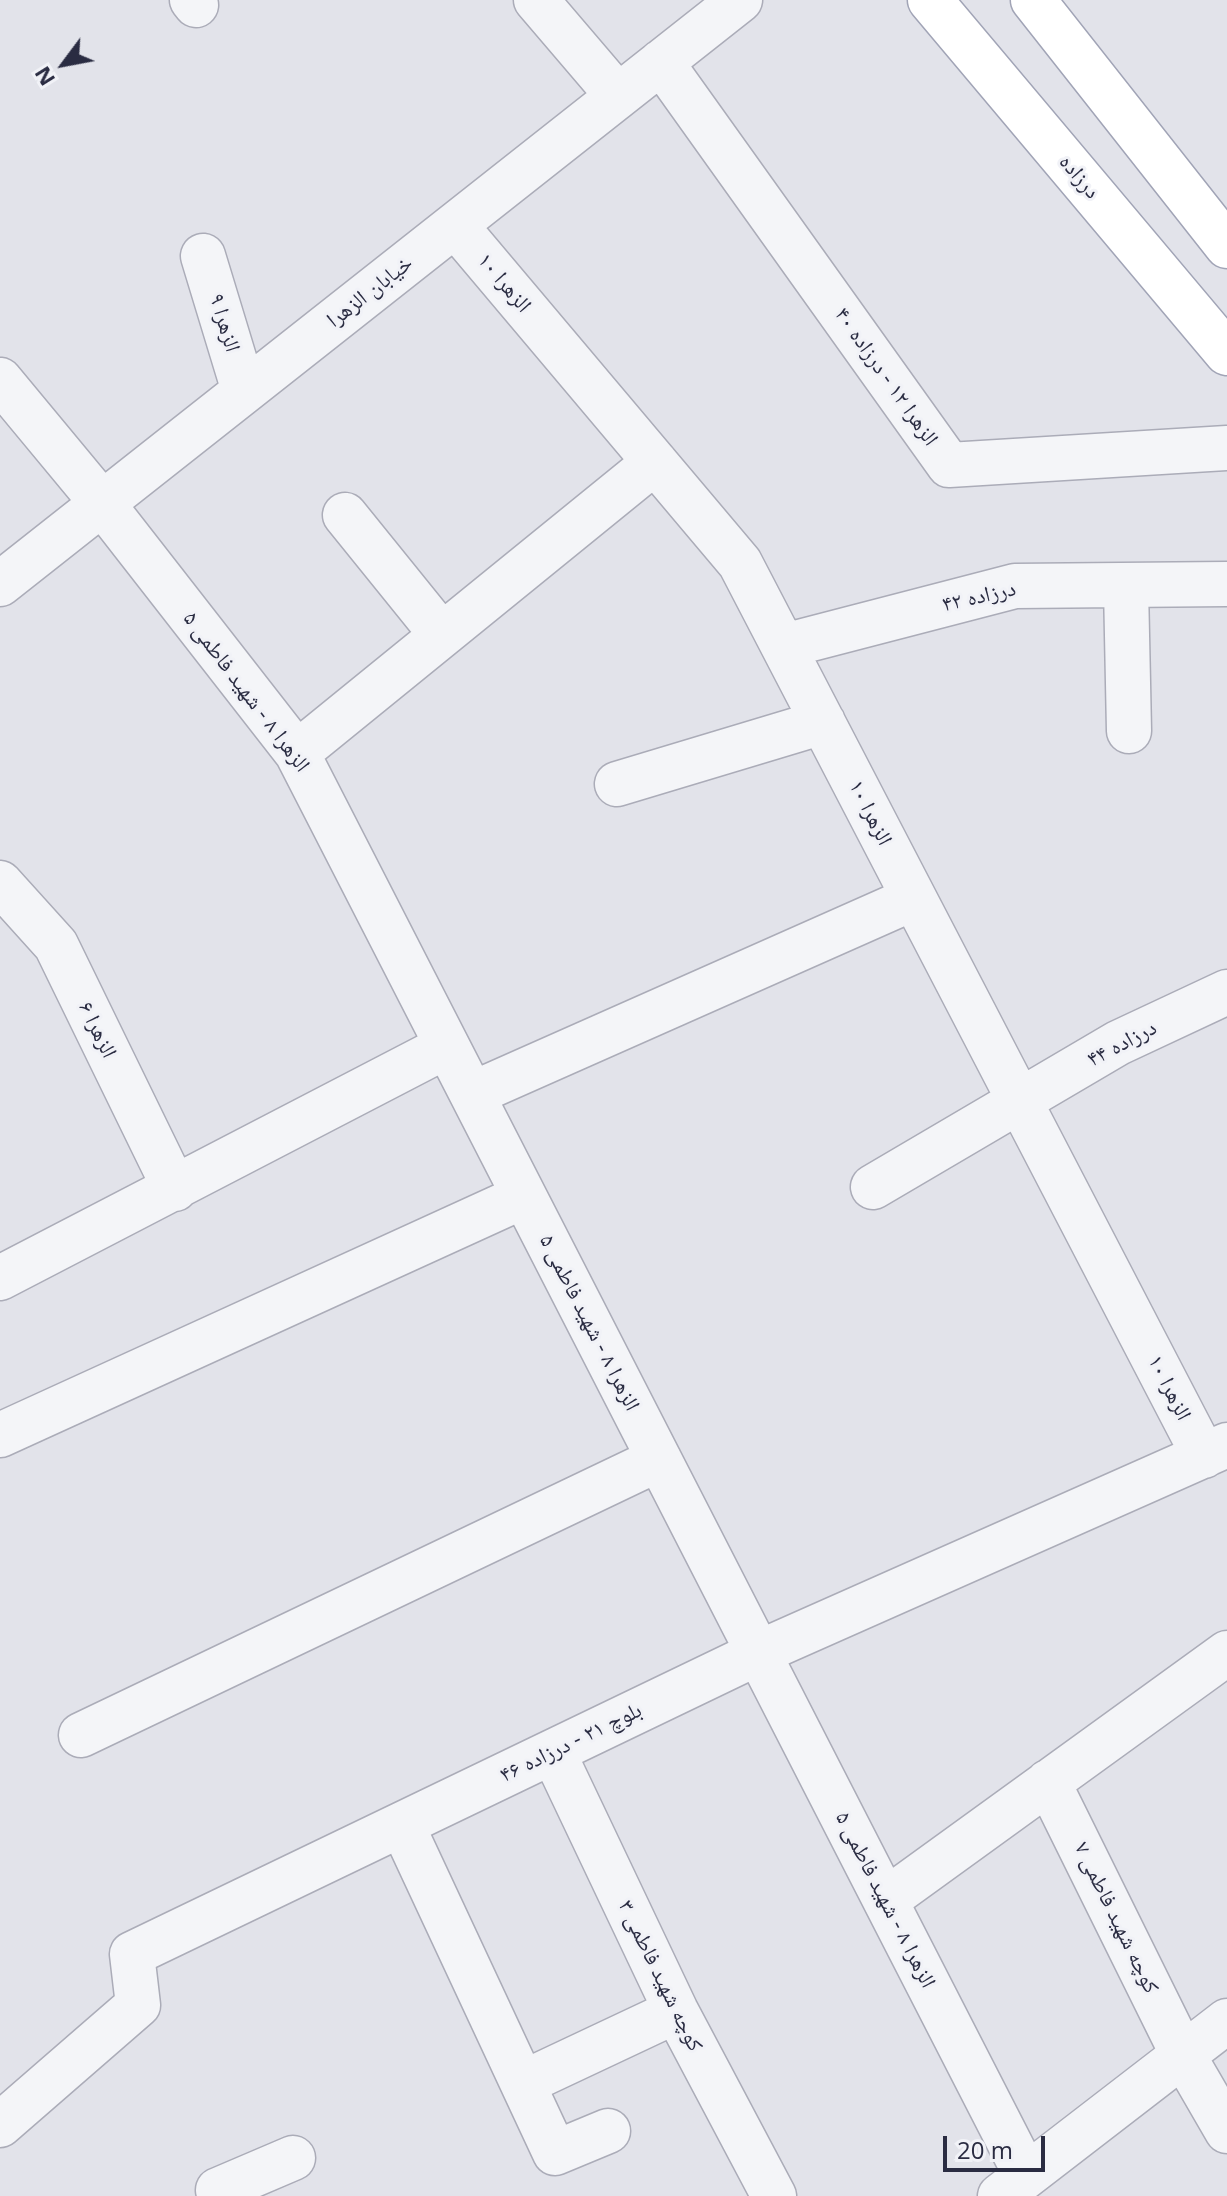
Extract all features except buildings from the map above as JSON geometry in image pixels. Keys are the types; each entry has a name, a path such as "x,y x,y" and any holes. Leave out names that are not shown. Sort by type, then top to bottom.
{"main road":[{"name":"درزاده","path":"930,0 1227,353"},
{"path":"1033,0 1227,246"}],"street":[{"path":"536,0 618,96"},
{"name":"خیابان الزهرا","path":"0,584 740,0"},
{"name":"الزهرا ۱۲ - درزاده ۴۰","path":"661,62 949,465 1227,448"},
{"name":"الزهرا ۱۰","path":"455,225 740,563 1020,1102 1215,1451"},
{"name":"الزهرا ۹","path":"203,256 244,391"},
{"name":"الزهرا ۸ - شهید فاطمی ۵","path":"0,380 102,503 297,753 886,1900 1013,2186"},
{"path":"297,753 655,462"},
{"path":"345,515 442,635"},
{"name":"درزاده ۴۲","path":"784,646 1015,586 1227,584"},
{"path":"1126,587 1129,731"},
{"path":"617,784 823,722"},
{"name":"الزهرا ۶","path":"0,883 56,945 175,1189"},
{"path":"472,1094 914,898"},
{"name":"درزاده ۴۴","path":"873,1187 1118,1043 1227,992"},
{"path":"0,1278 447,1046"},
{"path":"0,1435 524,1196"},
{"name":"بلوچ ۲۱ - درزاده ۴۶","path":"0,2125 138,2005 132,1954 758,1653 1215,1451"},
{"path":"81,1735 659,1459"},
{"path":"886,1900 1227,1653"},
{"name":"کوچه شهید فاطمی ۳","path":"553,1752 676,2011 774,2196"},
{"name":"کوچه شهید فاطمی ۷","path":"1048,1782 1183,2055 1227,2131"},
{"path":"402,1825 555,2153 608,2131"},
{"path":"523,2083 676,2011"},
{"path":"1013,2186 1227,2021"},
{"path":"221,2196 218,2190 293,2158"}]}
